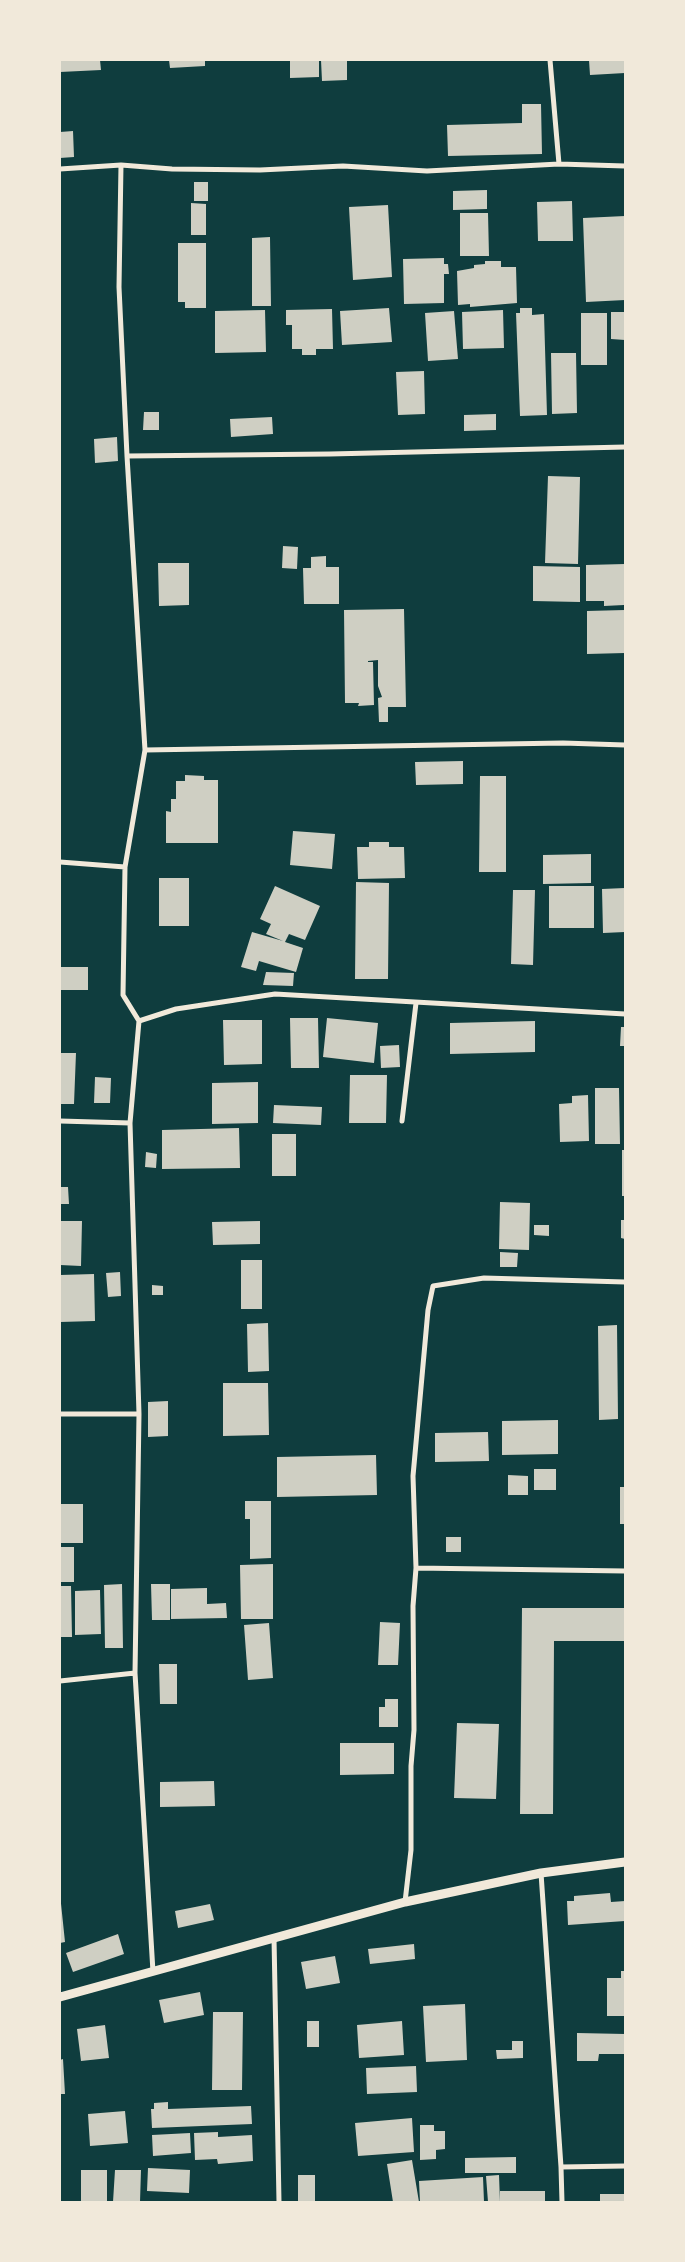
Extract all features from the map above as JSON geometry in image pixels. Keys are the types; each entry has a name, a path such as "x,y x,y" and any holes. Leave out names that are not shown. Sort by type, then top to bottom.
{"street":[{"path":"550,60 559,164"},
{"path":"60,169 121,165 172,169 260,170 343,166 428,171 559,164 625,166"},
{"path":"121,165 119,287 145,750 125,868 123,995 139,1021 130,1123 139,1414 135,1673 152,1972"},
{"path":"127,456 330,454 625,447"},
{"path":"145,750 563,743 625,745"},
{"path":"60,862 125,868"},
{"path":"139,1021 176,1009 275,994 416,1004 625,1014"},
{"path":"402,1121 416,1004"},
{"path":"60,1121 130,1123"},
{"path":"405,1902 411,1850 411,1766 414,1730 413,1606 416,1568 413,1476 428,1310 433,1286 484,1278 625,1282"},
{"path":"60,1414 139,1414"},
{"path":"416,1568 625,1571"},
{"path":"60,1681 135,1673"},
{"path":"60,1997 405,1902 541,1873 625,1862"},
{"path":"541,1873 562,2202"},
{"path":"274,1938 279,2202"},
{"path":"561,2167 625,2166"}],"building":[{"path":"60,60 100,60 101,70 60,72"},
{"path":"169,60 205,60 205,66 170,68"},
{"path":"290,60 319,60 319,77 290,78"},
{"path":"321,60 347,60 347,80 322,81"},
{"path":"589,60 625,60 625,73 590,75"},
{"path":"522,104 541,104 542,154 448,156 447,125 522,123"},
{"path":"73,131 74,157 60,158 60,132"},
{"path":"194,182 208,182 208,201 194,201"},
{"path":"487,190 487,209 453,210 453,191"},
{"path":"572,201 573,241 538,241 537,202"},
{"path":"191,203 206,204 206,235 191,235"},
{"path":"388,205 392,277 353,280 349,207"},
{"path":"460,213 488,213 489,256 460,256"},
{"path":"625,216 625,300 586,302 583,218"},
{"path":"270,237 271,306 252,306 252,238"},
{"path":"178,243 206,243 206,308 185,308 185,302 178,302"},
{"path":"444,258 444,264 448,264 449,274 444,274 444,303 404,304 403,259"},
{"path":"485,261 501,261 501,267 516,267 517,303 470,307 470,304 458,305 457,271 474,268 474,265 485,264"},
{"path":"389,308 392,342 342,345 340,311"},
{"path":"520,308 532,308 532,315 544,314 547,415 520,416 516,313 520,313"},
{"path":"332,309 333,349 316,349 316,355 302,355 302,349 292,349 292,325 286,325 286,310"},
{"path":"265,310 266,352 215,353 215,311"},
{"path":"503,310 504,348 463,349 462,312"},
{"path":"454,311 458,359 428,361 425,313"},
{"path":"611,312 625,312 625,340 611,339"},
{"path":"581,313 607,313 607,365 581,365"},
{"path":"551,353 576,353 577,413 552,414"},
{"path":"424,371 425,414 398,415 396,372"},
{"path":"144,412 159,412 159,430 143,430"},
{"path":"496,414 496,430 464,431 464,415"},
{"path":"272,417 273,434 231,437 230,419"},
{"path":"117,437 118,461 95,463 94,439"},
{"path":"548,476 580,477 578,564 545,563"},
{"path":"283,546 298,547 297,569 282,568"},
{"path":"326,556 326,567 339,567 339,604 304,604 303,568 311,568 311,557"},
{"path":"158,563 189,563 189,605 159,606"},
{"path":"625,564 624,605 604,606 604,601 586,601 586,565"},
{"path":"533,566 580,567 580,602 533,601"},
{"path":"404,609 406,707 388,707 388,722 379,722 378,698 382,697 378,686 378,660 368,661 373,662 374,705 358,706 359,703 345,703 344,610"},
{"path":"625,610 625,653 587,654 587,611"},
{"path":"463,761 463,784 416,785 415,762"},
{"path":"185,775 204,776 204,780 218,780 218,843 166,843 166,811 171,812 171,799 176,799 176,781 185,781"},
{"path":"480,776 506,776 506,872 479,872"},
{"path":"293,831 335,834 332,869 290,865"},
{"path":"369,842 389,842 389,847 404,847 405,878 358,879 357,847 369,847"},
{"path":"591,854 591,883 543,884 543,855"},
{"path":"159,878 189,878 189,926 159,926"},
{"path":"356,882 389,883 388,979 355,979"},
{"path":"275,886 320,906 305,940 289,934 285,942 303,948 296,972 259,961 256,971 241,967 252,932 283,941 266,934 271,924 260,919"},
{"path":"549,886 594,886 594,928 549,928"},
{"path":"625,888 625,932 603,933 602,889"},
{"path":"513,890 535,890 533,965 511,964"},
{"path":"60,967 88,967 88,990 60,990"},
{"path":"266,972 294,973 293,986 263,985"},
{"path":"290,1018 318,1018 319,1068 291,1068"},
{"path":"327,1018 378,1023 374,1063 323,1057"},
{"path":"223,1020 262,1020 262,1064 224,1065"},
{"path":"535,1021 535,1052 450,1054 450,1023"},
{"path":"621,1027 625,1027 625,1046 620,1046"},
{"path":"399,1045 400,1067 381,1068 380,1046"},
{"path":"60,1053 76,1053 74,1104 60,1104"},
{"path":"350,1075 387,1075 386,1123 349,1123"},
{"path":"95,1077 111,1078 110,1103 94,1103"},
{"path":"258,1082 258,1123 212,1124 212,1083"},
{"path":"595,1088 619,1088 620,1144 595,1144"},
{"path":"588,1095 589,1141 560,1142 559,1104 572,1103 572,1096"},
{"path":"274,1105 322,1107 321,1125 273,1123"},
{"path":"239,1128 240,1168 162,1169 162,1130"},
{"path":"272,1134 296,1134 296,1176 272,1176"},
{"path":"622,1150 625,1150 625,1196 622,1196"},
{"path":"146,1152 157,1154 156,1168 145,1167"},
{"path":"60,1187 68,1187 69,1204 60,1204"},
{"path":"500,1202 530,1203 529,1250 499,1249"},
{"path":"621,1220 625,1220 625,1239 621,1238"},
{"path":"60,1221 82,1221 81,1266 60,1265"},
{"path":"260,1221 260,1244 213,1245 212,1222"},
{"path":"534,1225 549,1225 549,1236 534,1235"},
{"path":"500,1252 518,1253 517,1267 500,1267"},
{"path":"241,1260 262,1260 262,1309 241,1309"},
{"path":"120,1272 121,1296 108,1297 106,1273"},
{"path":"94,1274 95,1321 60,1322 60,1275"},
{"path":"152,1285 163,1286 163,1295 152,1295"},
{"path":"268,1323 269,1371 248,1372 247,1324"},
{"path":"617,1325 618,1419 599,1420 598,1326"},
{"path":"223,1383 268,1383 269,1435 223,1436"},
{"path":"168,1401 168,1436 148,1437 148,1402"},
{"path":"558,1420 558,1454 502,1455 502,1421"},
{"path":"488,1432 489,1461 435,1462 435,1433"},
{"path":"376,1455 377,1495 277,1497 277,1457"},
{"path":"534,1469 556,1469 556,1490 534,1490"},
{"path":"508,1475 528,1476 528,1495 508,1495"},
{"path":"620,1487 625,1487 625,1524 620,1524"},
{"path":"245,1501 271,1501 271,1558 250,1559 250,1519 245,1519"},
{"path":"60,1504 83,1504 83,1543 60,1543"},
{"path":"446,1537 461,1537 461,1552 446,1552"},
{"path":"60,1547 74,1547 74,1582 60,1582"},
{"path":"273,1564 273,1619 241,1619 240,1565"},
{"path":"122,1584 123,1648 105,1648 104,1585"},
{"path":"151,1584 170,1584 170,1620 152,1620"},
{"path":"60,1586 71,1586 72,1637 60,1637"},
{"path":"207,1588 207,1604 226,1603 227,1618 171,1619 171,1589"},
{"path":"100,1590 101,1634 75,1635 75,1591"},
{"path":"522,1608 625,1608 625,1641 554,1641 553,1814 520,1814"},
{"path":"380,1622 400,1623 398,1665 378,1665"},
{"path":"269,1623 273,1678 248,1680 244,1625"},
{"path":"159,1664 177,1664 177,1704 160,1704"},
{"path":"385,1699 398,1699 398,1727 379,1727 379,1707 385,1707"},
{"path":"457,1723 499,1724 496,1799 454,1798"},
{"path":"340,1743 394,1743 394,1774 340,1775"},
{"path":"214,1781 215,1806 160,1807 160,1782"},
{"path":"610,1893 611,1902 625,1901 625,1921 568,1925 567,1901 574,1901 574,1896"},
{"path":"60,1894 65,1942 60,1943"},
{"path":"210,1904 214,1920 178,1928 175,1911"},
{"path":"118,1934 124,1954 73,1972 66,1953"},
{"path":"414,1944 415,1959 370,1964 368,1949"},
{"path":"335,1956 340,1983 306,1989 301,1962"},
{"path":"621,1971 625,1971 625,2016 607,2016 607,1978 621,1978"},
{"path":"200,1992 204,2015 164,2023 159,2000"},
{"path":"465,2004 467,2060 426,2062 423,2006"},
{"path":"213,2012 243,2012 242,2090 212,2090"},
{"path":"307,2021 319,2021 319,2047 307,2047"},
{"path":"402,2021 404,2055 359,2058 357,2025"},
{"path":"105,2025 109,2058 81,2061 77,2029"},
{"path":"577,2033 625,2034 625,2054 599,2054 598,2061 577,2061"},
{"path":"512,2041 523,2041 523,2058 497,2059 496,2050 512,2050"},
{"path":"63,2059 65,2094 60,2094 60,2060"},
{"path":"416,2066 417,2092 367,2094 366,2068"},
{"path":"168,2102 168,2109 251,2106 252,2124 152,2128 151,2109 154,2109 154,2103"},
{"path":"125,2111 128,2143 90,2146 88,2114"},
{"path":"412,2118 414,2152 358,2156 355,2123"},
{"path":"420,2125 434,2125 434,2131 445,2131 445,2149 436,2150 436,2159 420,2160"},
{"path":"218,2132 218,2137 252,2135 253,2161 218,2164 217,2159 195,2160 194,2133"},
{"path":"190,2133 191,2153 153,2156 152,2135"},
{"path":"516,2157 516,2173 465,2173 465,2158"},
{"path":"412,2160 419,2202 393,2202 387,2164"},
{"path":"148,2168 190,2170 189,2193 147,2191"},
{"path":"81,2170 107,2170 107,2202 81,2202"},
{"path":"115,2170 141,2170 140,2202 113,2202"},
{"path":"298,2175 315,2175 315,2202 298,2202"},
{"path":"499,2175 500,2202 488,2202 486,2176"},
{"path":"483,2177 484,2202 420,2202 419,2181"},
{"path":"500,2191 545,2191 545,2202 500,2202"},
{"path":"600,2194 625,2194 625,2202 600,2202"}]}
